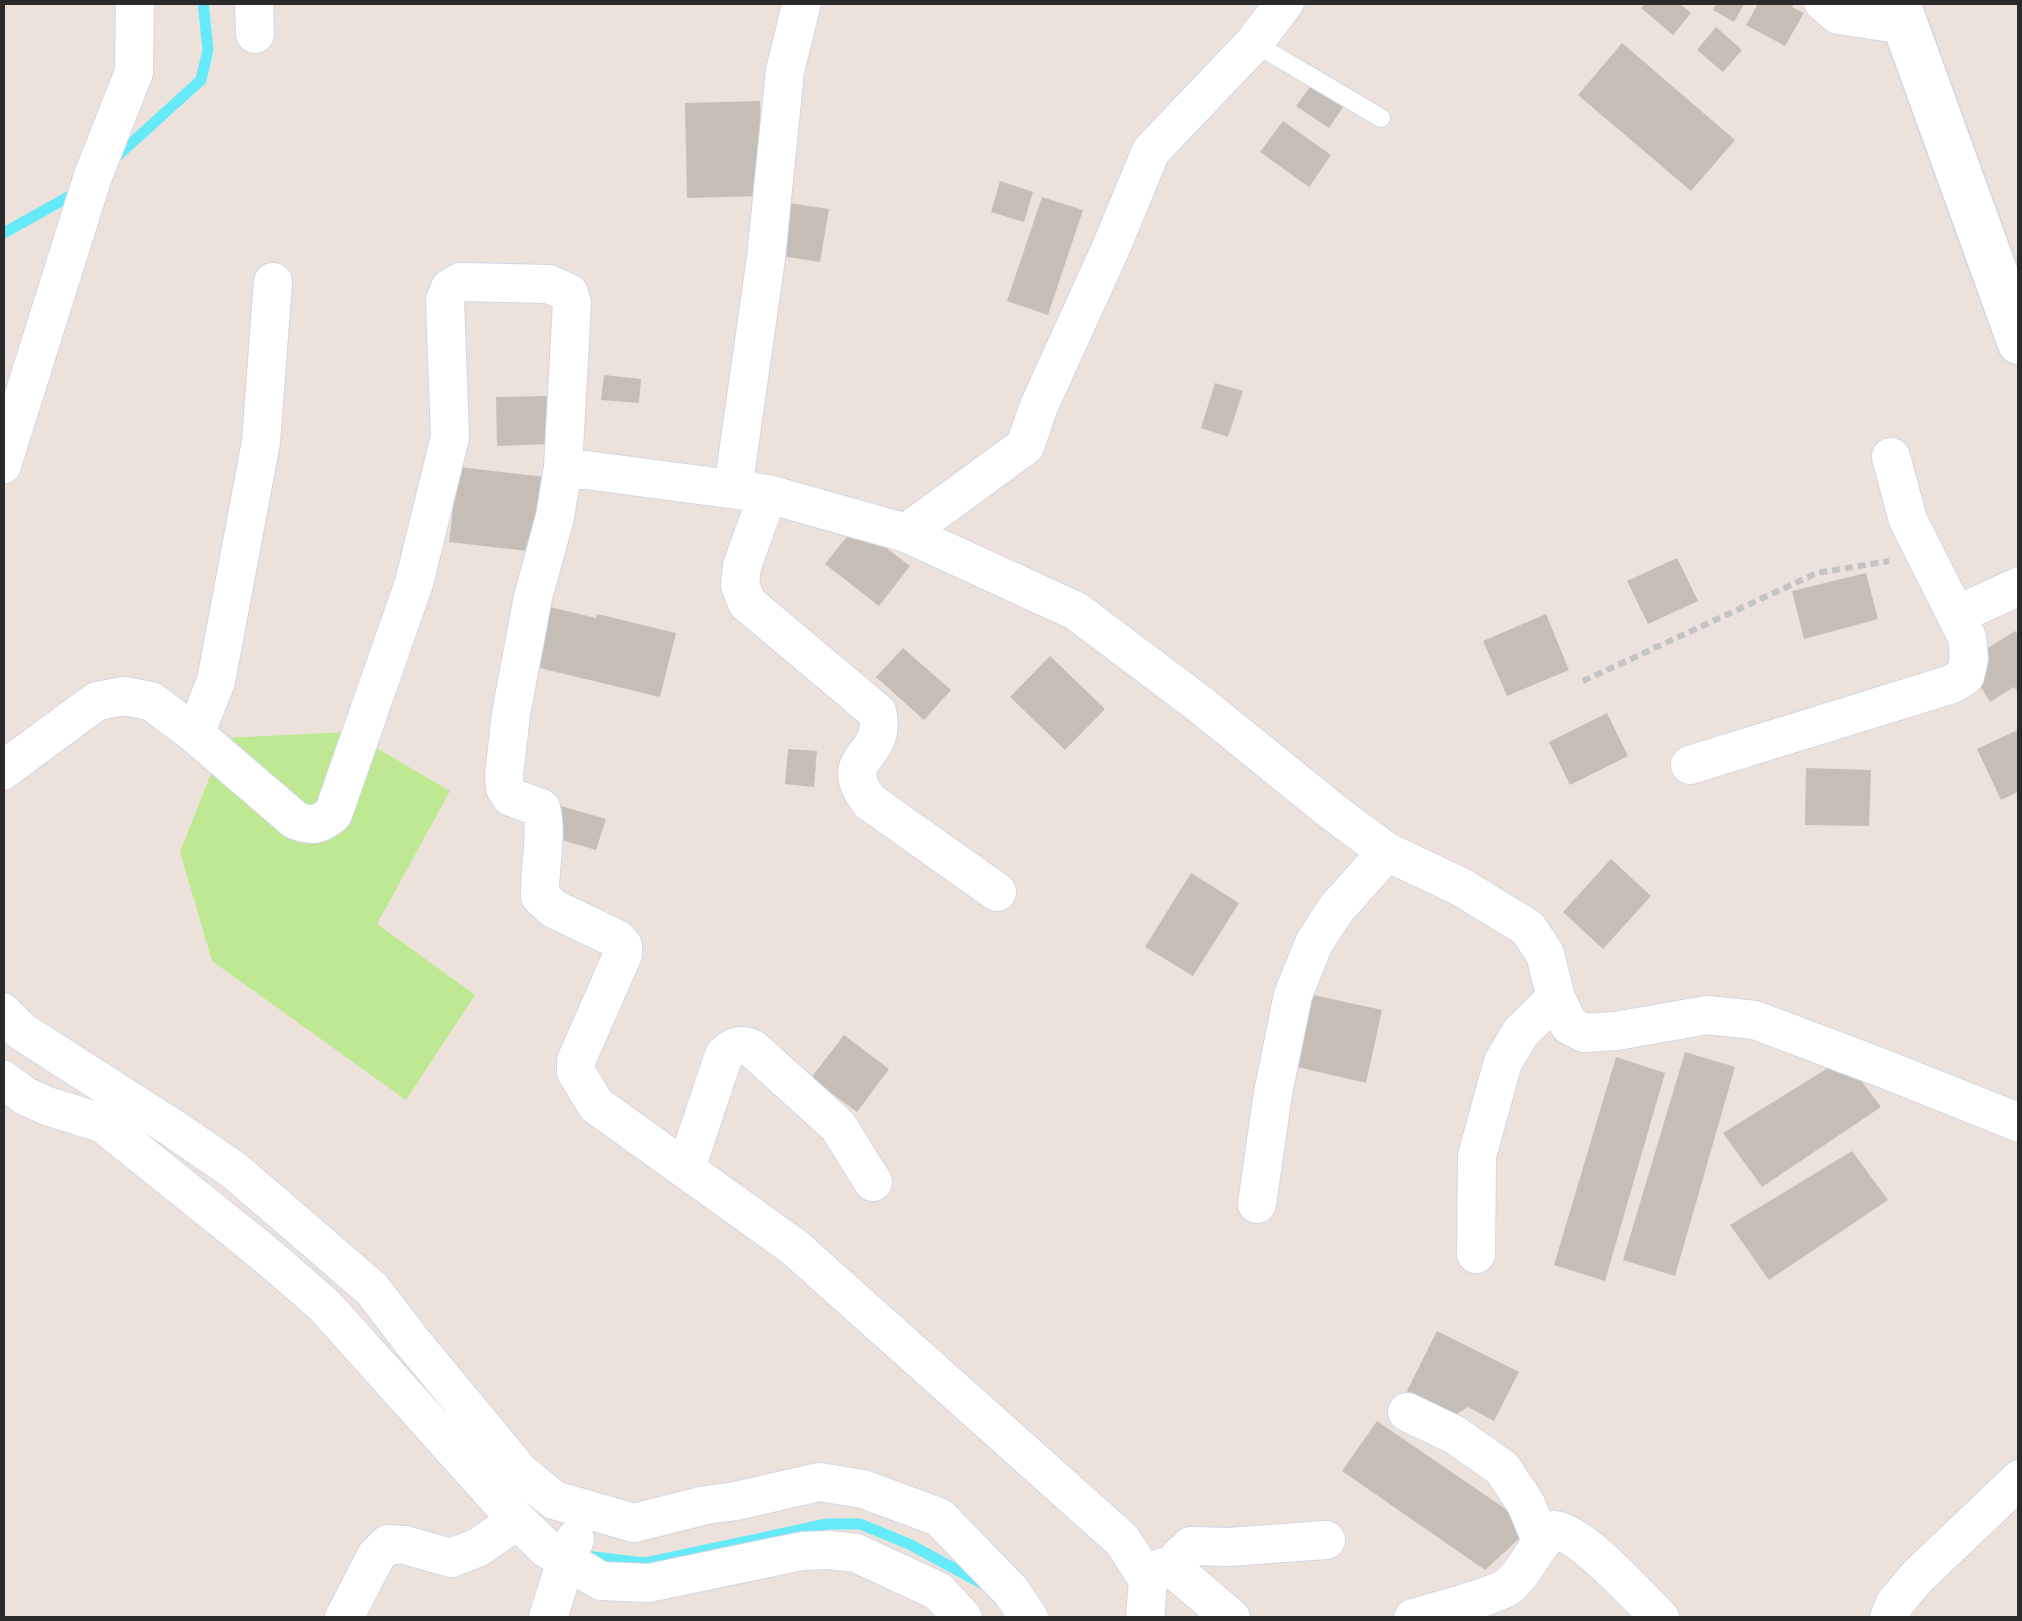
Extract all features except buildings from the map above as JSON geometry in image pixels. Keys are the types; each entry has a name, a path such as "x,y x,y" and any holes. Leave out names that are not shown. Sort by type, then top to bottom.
{"street":[{"path":"2,465 94,176 134,72 135,2"},
{"path":"802,2 785,71 740,585 747,603 876,712 880,727 877,740 860,761 856,775 859,788 870,802 997,892"},
{"path":"906,534 1025,446 1151,151 1254,43 1286,2"},
{"path":"1823,2 1838,15 1901,14 2020,342"},
{"path":"196,734 216,680 262,442 272,282"},
{"path":"2,771 97,701 124,696 151,701 196,734 295,820 321,824 333,814 414,583 450,437 444,300 450,288 460,282 549,284 569,294 572,303 563,467 556,516 533,597 510,714 504,776 510,796 541,808 544,818 540,896 554,909 617,939 622,946 623,954 576,1061 576,1072 596,1104 794,1247 1162,1576 1231,1618"},
{"path":"1690,765 1952,684 1966,676 1966,637 1908,520 1890,457"},
{"path":"563,467 751,491 906,534 1076,611 1388,852 1461,887 1528,928 1545,954 1556,998 1569,1025 1584,1033 1707,1015 1755,1020 2020,1123"},
{"path":"1956,615 2020,586"},
{"path":"1257,1204 1273,1093 1293,995 1314,943 1336,909 1388,852"},
{"path":"1476,1254 1477,1156 1503,1062 1520,1032 1556,998"},
{"path":"2,1012 21,1031 236,1171 372,1289 520,1472 554,1500 582,1515 634,1523 819,1482 863,1489 939,1517 1012,1591 1029,1618"},
{"path":"686,1168 724,1055 732,1047 743,1045 754,1049 838,1126 873,1182"},
{"path":"2,1079 24,1096 102,1123 264,1253 324,1305 517,1520 547,1549 602,1581 649,1583 802,1551 843,1552 856,1554 938,1591 963,1618"},
{"path":"1408,1412 1455,1435 1502,1468 1526,1504 1541,1540"},
{"path":"1890,1618 1895,1603 1918,1576 2020,1478"},
{"path":"548,1618 582,1515"},
{"path":"344,1618 376,1556 388,1544 450,1558 480,1547 517,1520"},
{"path":"1413,1618 1457,1612 1508,1587 1541,1540 1554,1530 1565,1531 1594,1554 1660,1618"},
{"path":"1146,1618 1162,1576 1190,1546 1326,1540"}],"lane":[{"path":"1254,43 1381,118"}],"path":[{"path":"1583,680 1817,573 1925,554"}],"green space":[{"path":"349,732 450,791 377,924 475,995 406,1100 212,961 180,852 225,738"}],"waterway":[{"path":"114,159 201,80 208,50 203,2"},
{"path":"2,234 79,191"},
{"path":"585,1556 645,1563 827,1524 860,1524 909,1544 983,1584"}]}
